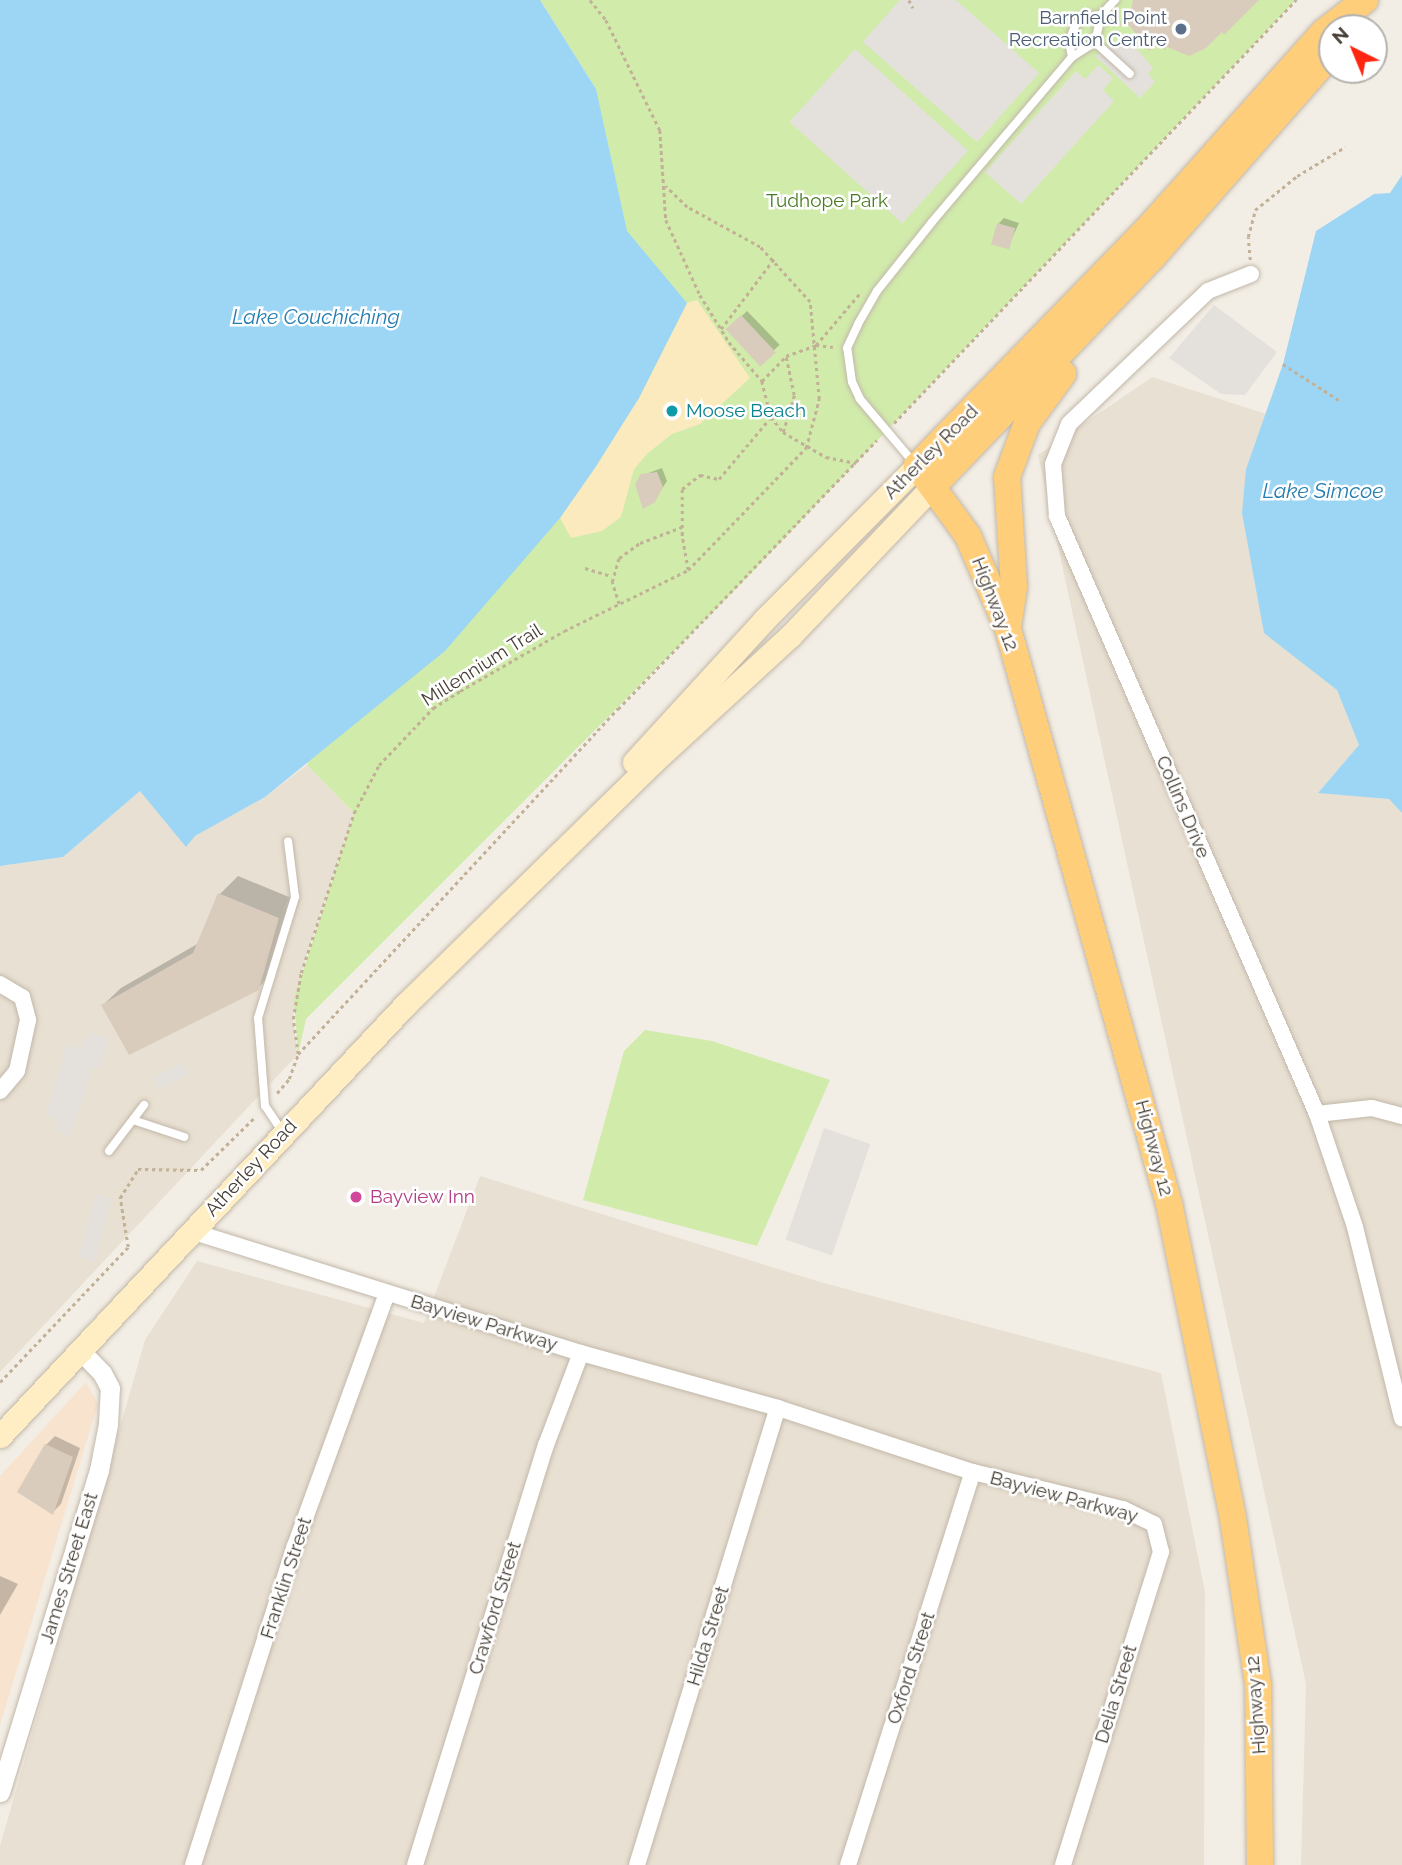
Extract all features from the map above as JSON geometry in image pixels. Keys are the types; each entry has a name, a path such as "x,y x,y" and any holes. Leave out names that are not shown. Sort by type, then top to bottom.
{"highway":[{"name":"Atherley Road","path":"925,476 1324,32 1363,2"},
{"name":"Atherley Road","path":"925,476 1152,258 1318,68"},
{"path":"1008,629 1014,587 1007,501 1011,458 1039,404 1152,258"},
{"name":"Highway 12","path":"925,476 972,545 1008,629 1169,1205 1203,1358 1233,1517 1258,1684 1260,1865"}],"main road":[{"name":"Atherley Road","path":"0,1436 283,1133 505,905 790,636 925,476"}],"street":[{"name":"Collins Drive","path":"1251,274 1208,291 1069,424 1053,464 1057,516 1317,1114 1354,1227 1402,1418"},
{"path":"0,984 22,997 28,1020 17,1071 0,1091"},
{"path":"1317,1114 1372,1108 1402,1116"},
{"name":"Bayview Parkway","path":"191,1231 581,1353 779,1408 973,1472 1122,1508 1154,1524"},
{"name":"Franklin Street","path":"193,1865 295,1546 387,1293"},
{"name":"James Street East","path":"0,1792 99,1470 108,1424 110,1388 102,1373 80,1350"},
{"name":"Crawford Street","path":"415,1865 546,1445 581,1353"},
{"name":"Hilda Street","path":"637,1865 779,1408"},
{"name":"Oxford Street","path":"848,1865 973,1472"},
{"name":"Delia Street","path":"1063,1865 1161,1552 1154,1524"}],"lane":[{"path":"925,476 860,399 852,382 847,348 877,291 1072,57 1095,42 1101,15 1115,0"},
{"path":"1072,57 1069,41 1075,26 1082,18 1101,15"},
{"path":"1095,42 1129,74"},
{"path":"283,1133 265,1106 258,1018 295,897 288,841"},
{"path":"109,1151 144,1105"},
{"path":"133,1120 184,1137"}],"path":[{"path":"590,0 606,20 660,130 666,220 721,330 762,381 771,417 783,432 806,448 856,463"},
{"path":"909,0 913,8"},
{"path":"298,1054 618,709 1296,0"},
{"path":"1251,274 1248,237 1255,210 1297,176 1345,147"},
{"name":"Millennium Trail","path":"0,1382 128,1247 118,1207 123,1187 138,1169 201,1170 289,1079 298,1054 294,999 354,813 379,765 433,708 619,604 688,570 806,448 820,399 810,302 774,259 740,233 687,207 665,186"},
{"path":"721,330 774,259"},
{"path":"762,381 786,356 816,345 847,348"},
{"path":"783,432 794,394 786,356"},
{"path":"1283,364 1339,400"},
{"path":"688,570 682,527 687,483 701,475 719,479 771,417"},
{"path":"619,604 612,576 619,558 630,548 682,527"},
{"path":"585,568 612,576"}],"shaded area":[{"path":"900,0 956,0 1039,73 977,142 863,42"},
{"path":"1125,35 1153,68 1148,74 1155,82 1140,98 1095,56"},
{"path":"855,49 968,151 902,224 789,122"},
{"path":"1098,65 1113,78 1103,90 1114,101 1021,204 985,172 1076,71 1085,79"},
{"path":"1214,305 1277,352 1245,395 1221,394 1169,358"},
{"path":"1152,377 1266,414 1246,469 1264,632 1337,690 1359,745 1319,792 1389,799 1402,813 1402,1865 1301,1865 1306,1684 1038,455"},
{"path":"307,765 354,813 301,973 293,1019 298,1054 0,1372 0,866 63,857 140,791 195,836 265,797"},
{"path":"88,1032 109,1039 99,1068 93,1067 70,1137 55,1131 57,1120 46,1116 67,1044 81,1049"},
{"path":"182,1063 188,1075 158,1090 153,1078"},
{"path":"824,1128 870,1144 832,1256 786,1240"},
{"path":"480,1176 820,1282 1161,1373 1205,1592 1204,1865 0,1865 0,1846 145,1340 197,1261 424,1323"},
{"path":"96,1194 111,1198 94,1262 79,1258"},
{"path":"86,1382 98,1404 0,1725 0,1476"}],"green space":[{"name":"Tudhope Park","path":"540,0 1296,0 740,585 306,1019 298,1054 294,999 354,813 307,765 457,402 596,89"},
{"path":"645,1030 712,1041 830,1080 757,1246 583,1200 624,1051"}],"sand":[{"name":"Moose Beach","path":"697,300 750,378 700,424 672,434 648,453 634,469 621,517 602,531 571,538 560,518 639,398 687,303"}],"water":[{"name":"Lake Couchiching","path":"0,0 540,0 596,89 627,231 687,303 639,398 595,468 560,518 445,651 265,797 195,836 186,847 140,791 63,857 0,866"},
{"name":"Lake Simcoe","path":"1402,175 1402,813 1389,799 1318,793 1359,745 1337,690 1264,633 1242,513 1246,469 1283,364 1316,231 1374,194 1390,193"}],"building":[{"name":"Barnfield Point Recreation Centre","path":"1133,0 1259,0 1224,35 1222,32 1206,48 1189,56 1167,47 1164,50 1157,42 1149,51 1129,25 1120,26 1123,9 1131,10"},
{"path":"997,223 1015,228 1009,249 991,244"},
{"path":"741,315 776,352 760,367 726,329"},
{"path":"657,472 663,487 655,502 643,509 635,484 641,474"},
{"path":"218,893 279,918 259,990 129,1055 101,1005 193,953"},
{"path":"45,1444 73,1457 53,1515 17,1492"}],"place":[{"name":"Barnfield Point Recreation Centre","path":"1181,29"},
{"name":"Moose Beach","path":"672,411"},
{"name":"Bayview Inn","path":"356,1197"}]}
